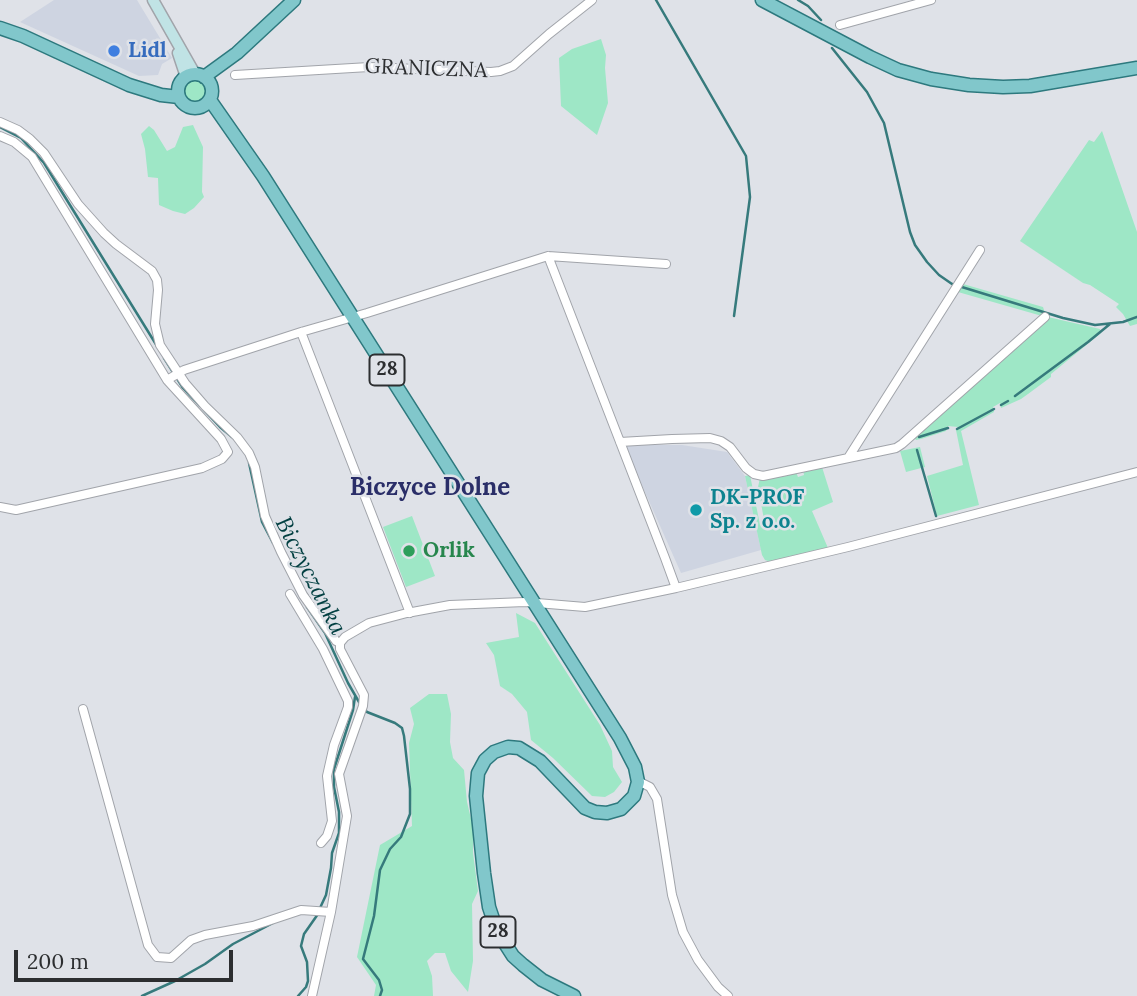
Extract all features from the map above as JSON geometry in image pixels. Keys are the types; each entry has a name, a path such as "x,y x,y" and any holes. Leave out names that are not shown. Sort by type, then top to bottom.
{"main road":[{"path":"153,0 173,33 192,83 213,93 206,104"},
{"path":"0,28 122,82 153,92 192,83 237,53 294,0"},
{"path":"762,0 870,57 898,70 931,79 969,85 1030,86 1137,68"},
{"name":"28","path":"192,83 183,104 190,108 206,104 257,166 635,766 638,781 636,793 627,805 614,812 596,812 585,808 545,766 519,748 497,750 488,757 478,772 476,796 479,834 489,907 498,931 513,956 534,975 574,996"}],"street":[{"name":"GRANICZNA","path":"235,75 369,67 500,71 513,66 592,0"},
{"path":"840,25 931,0"},
{"path":"0,122 30,139 44,153 78,204 104,233 152,271 158,290 155,324 160,345 193,393 237,437 249,453 255,467 265,516 303,595 332,645 348,701 327,776 332,821 327,836 321,843"},
{"path":"0,136 14,142 32,157 167,380 221,439 228,452 222,459 202,468 16,510 0,507"},
{"path":"848,458 981,250"},
{"path":"167,380 178,373 301,332 548,256 666,264"},
{"path":"548,256 676,588"},
{"path":"620,442 710,438 722,441 746,468 754,474 764,476 896,447 1045,317"},
{"path":"301,332 410,613"},
{"path":"332,645 369,623 450,605 534,603 580,608 676,588 848,547 1137,472"},
{"path":"290,594 332,645 340,649 363,695 362,709 339,774 347,816 312,996"},
{"path":"83,709 148,945 157,957 171,958 191,940 205,935 253,926 301,911 327,911"},
{"path":"327,776 339,774"},
{"path":"638,781 650,787 657,799 672,895 683,932 698,960 728,996"}],"shaded area":[{"path":"54,0 137,0 172,58 162,64 158,75 139,76 20,22"},
{"path":"624,445 682,445 727,452 745,476 761,550 681,573"}],"green space":[{"path":"601,39 606,55 608,103 597,135 561,106 559,58 572,49"},
{"path":"196,80 204,84 208,92 204,100 196,104 188,100 184,92 188,84"},
{"path":"193,125 203,147 204,197 185,214 159,205 158,178 148,177 141,134 149,126 167,151 175,147 183,127"},
{"path":"1102,131 1137,232 1137,324 1130,326 1116,307 1119,304 1020,241 1089,140 1094,142"},
{"path":"963,284 1043,307 1042,316 958,292"},
{"path":"1048,317 1100,329 1101,333 1051,374 1051,377 1021,399 1001,408 1000,403 993,407 994,412 961,431 979,505 937,516 927,476 963,465 956,430 958,427 948,426 946,431 916,440 913,436 1039,328"},
{"path":"920,447 925,467 906,472 900,451"},
{"path":"822,467 833,502 812,511 828,548 771,562 765,560 745,476 750,475 760,525 765,525 758,487 760,478 796,472 798,477 804,475 803,470"},
{"name":"Orlik","path":"412,516 435,576 406,587 383,527"},
{"path":"516,613 535,623 600,725 612,751 613,767 622,782 614,792 605,797 592,796 531,740 527,712 512,694 500,686 494,655 486,643 519,637"},
{"path":"429,694 447,694 451,714 450,742 453,758 464,770 473,827 478,891 472,904 473,961 468,992 451,971 445,953 435,953 427,961 432,976 433,996 374,996 376,985 357,957 380,845 412,826 409,743 414,724 410,708"}],"waterway":[{"path":"656,0 746,156 750,197 734,316"},
{"path":"798,0 821,20"},
{"path":"832,48 867,92 884,123 910,232 915,245 939,275 952,284 1095,325 1123,322 1137,317"},
{"name":"Biczyczanka","path":"0,127 21,138 44,163 157,346"},
{"path":"1015,396 1110,324"},
{"name":"Biczyczanka","path":"164,358 183,388 200,406"},
{"path":"1001,405 1008,401"},
{"path":"957,429 994,409"},
{"name":"Biczyczanka","path":"204,410 232,437"},
{"path":"919,437 948,428"},
{"path":"917,450 936,516"},
{"name":"Biczyczanka","path":"249,463 262,522 273,543"},
{"name":"Biczyczanka","path":"307,607 325,633 359,702 367,712 402,728 404,736 410,814 401,837 390,849 380,870 374,916 363,959 379,980 382,990 380,996"},
{"path":"320,908 326,895 332,853 339,833 334,769 355,697"},
{"path":"298,996 308,981 307,962 301,946 304,934 318,914"},
{"path":"142,996 175,981 233,944 273,923"}],"place":[{"name":"Lidl","path":"114,51"},
{"name":"DK-PROF Sp. z o.o.","path":"696,510"},
{"name":"Orlik","path":"409,551"}],"district":[{"name":"Biczyce Dolne","path":"430,488"}]}
